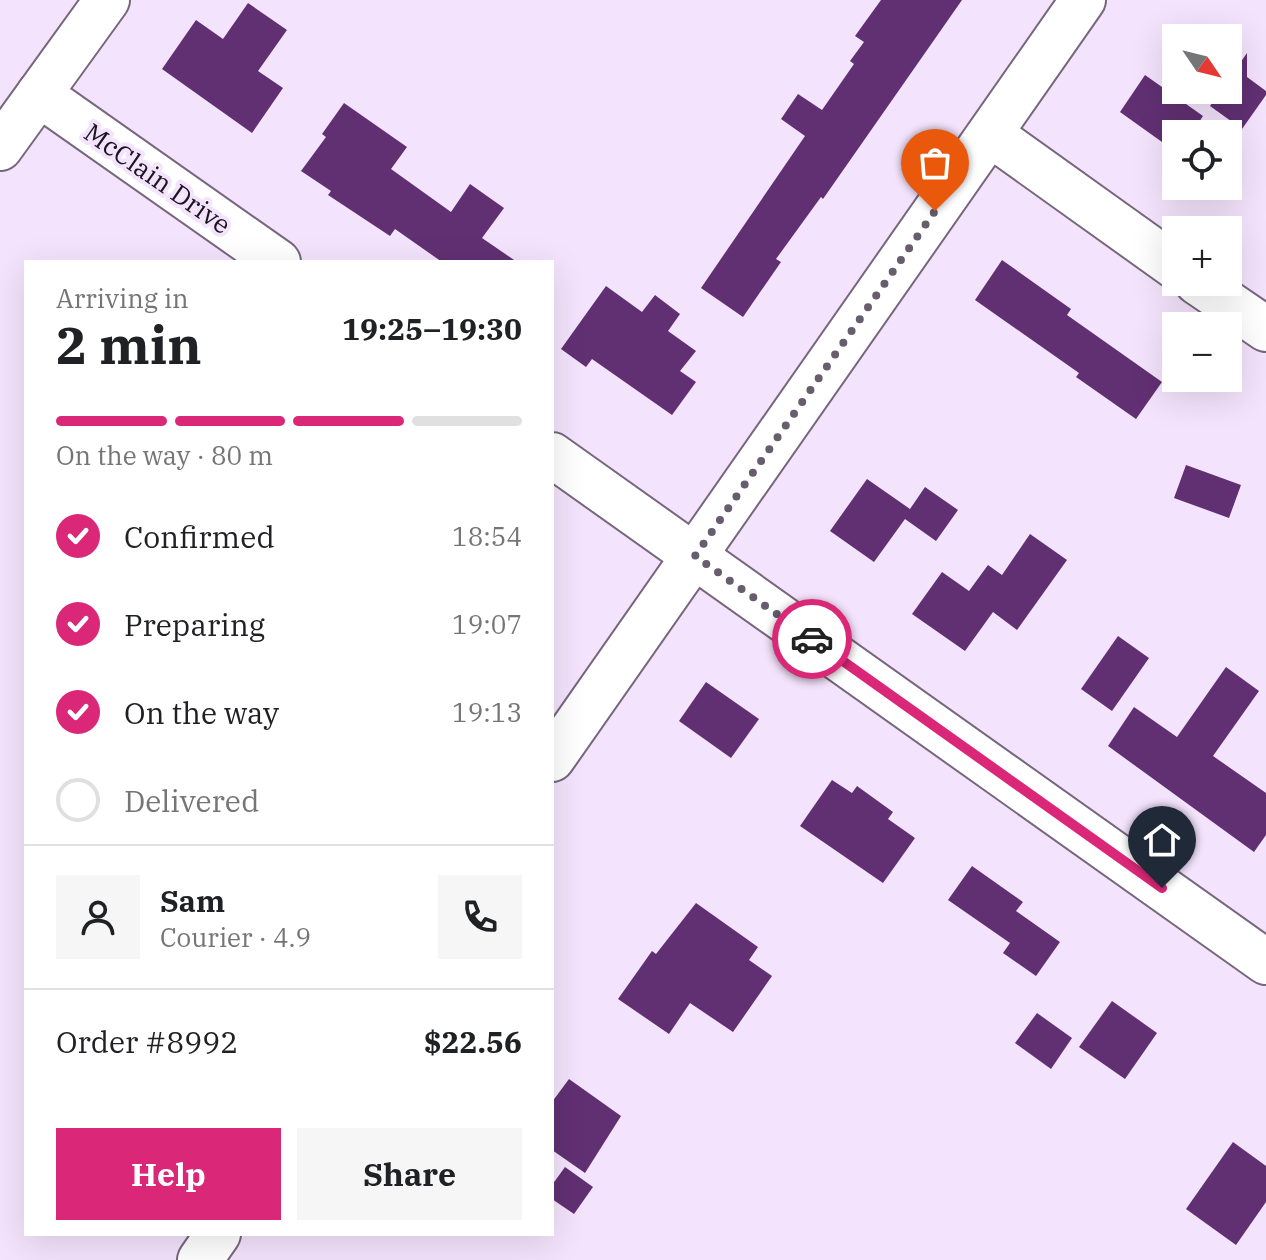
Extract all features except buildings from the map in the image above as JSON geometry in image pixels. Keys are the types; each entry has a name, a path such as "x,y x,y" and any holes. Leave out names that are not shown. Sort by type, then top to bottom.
{"street":[{"path":"0,148 22,97 107,0"},
{"path":"554,756 1083,0"},
{"name":"McClain Drive","path":"22,97 275,260"},
{"path":"990,134 1162,257"},
{"path":"1218,296 1266,329"},
{"path":"554,456 1266,962"},
{"path":"200,1260 217,1236"}],"way so far":[{"path":"812,639 695,556 935,211"}],"route":[{"path":"812,639 1162,888"}]}
